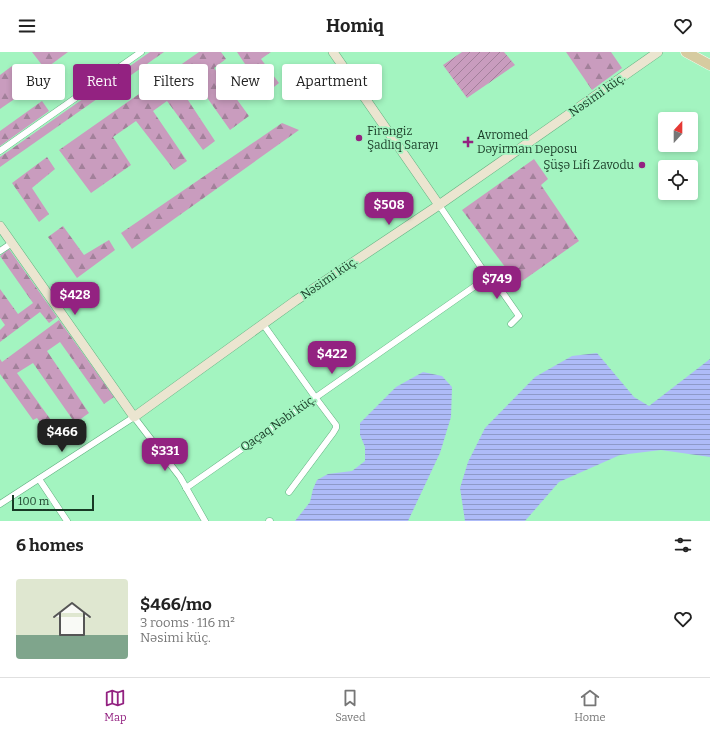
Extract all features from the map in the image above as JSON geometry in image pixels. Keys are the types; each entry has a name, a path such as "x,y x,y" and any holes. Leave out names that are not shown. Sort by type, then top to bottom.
{"main road":[{"path":"686,52 710,65"}],"street":[{"path":"0,151 141,52"},
{"path":"333,52 488,277 503,293 517,312 519,316 511,324"},
{"name":"Nəsimi küç.","path":"0,504 134,417 263,324 439,205 658,52"},
{"path":"0,226 134,417 186,488 205,521"},
{"path":"0,251 12,243"},
{"name":"Qaçaq Nəbi küç.","path":"186,488 488,277"},
{"path":"263,324 336,425 336,428 289,492"},
{"path":"39,479 67,521"}],"green space":[{"path":"32,52 68,52 52,64 41,64"},
{"path":"150,52 164,52 147,64 139,64 139,70 131,75 131,65"},
{"path":"199,52 221,52 226,59 219,64 216,64 214,68 216,71 216,100 237,100 249,116 230,130 208,99 208,64 182,64"},
{"path":"237,52 271,52 261,59 265,64 245,64"},
{"path":"462,52 504,52 515,65 467,98 443,65"},
{"path":"566,52 611,52 622,68 592,90"},
{"path":"12,66 13,100 0,109 0,75"},
{"path":"274,76 279,83 274,87"},
{"path":"139,94 139,100 188,100 215,141 203,150 167,101 153,111 187,161 174,170 136,121 113,137 131,165 91,193 59,150"},
{"path":"81,100 96,100 0,167 0,157"},
{"path":"42,101 49,111 0,146 0,131"},
{"path":"282,123 299,130 132,249 121,233"},
{"path":"47,157 55,169 32,188 49,214 39,222 12,183"},
{"path":"534,159 548,179 541,185 579,241 518,284 462,210"},
{"path":"63,226 84,255 109,240 115,250 77,278 48,237"},
{"path":"9,249 57,317 49,323 40,312 0,342 0,330 5,325 0,318 0,289 18,314 33,303 0,256"},
{"path":"59,320 114,397 104,404 60,342 47,351 89,413 75,423 33,363 17,373 61,434 52,439 37,418 33,420 0,374 0,359 2,362"}],"water":[{"path":"597,353 634,397 649,406 710,359 710,457 661,450 620,455 559,482 525,521 465,521 460,488 468,462 485,428 535,377 572,356"},
{"path":"423,372 442,376 452,387 451,417 440,453 408,521 295,521 310,502 317,480 328,474 352,471 365,461 365,447 360,435 360,423 396,387"}],"place":[{"name":"Firəngiz Şadlıq Sarayı","path":"359,138"},
{"name":"Avromed Dəyirman Deposu","path":"468,142"},
{"name":"Şüşə Lifi Zavodu","path":"642,165"}]}
